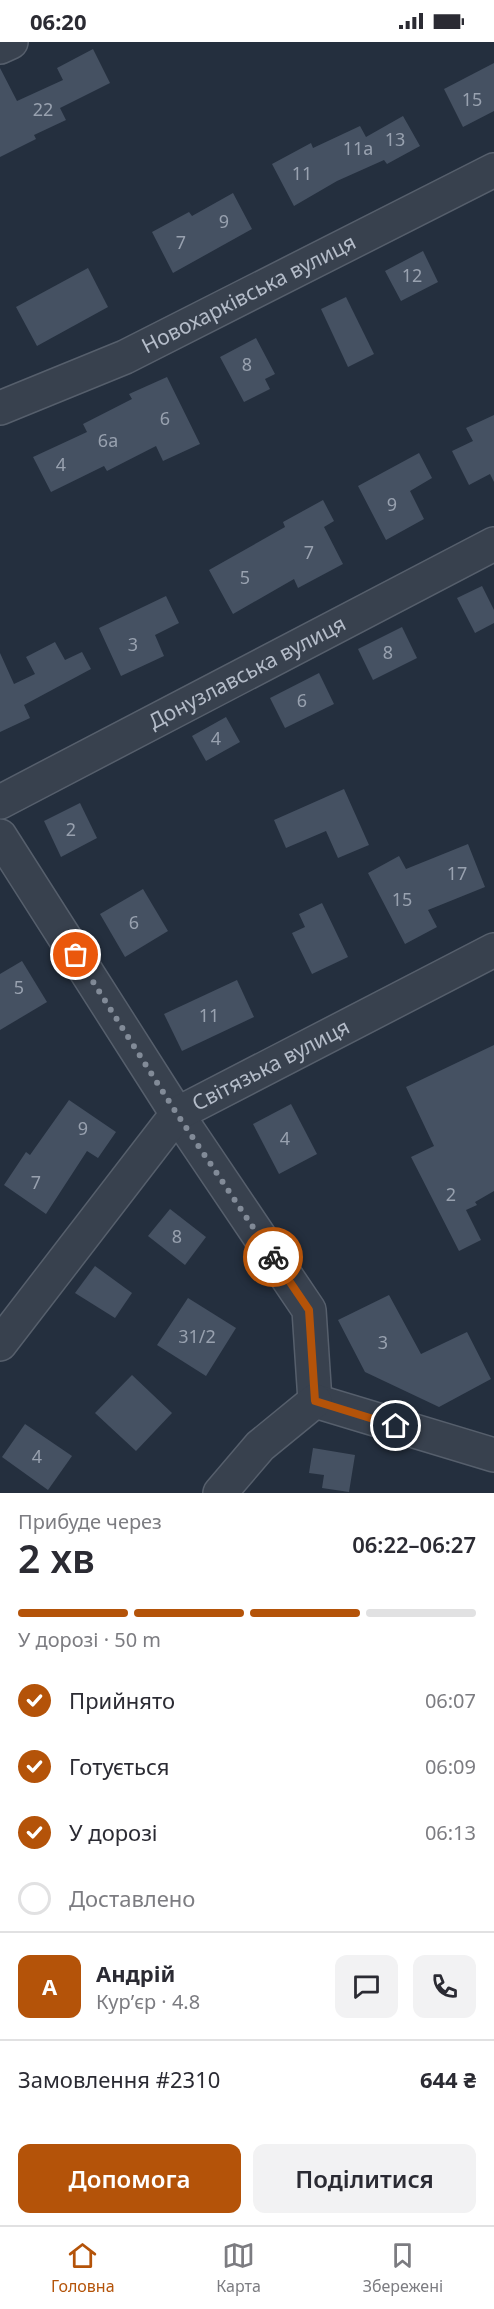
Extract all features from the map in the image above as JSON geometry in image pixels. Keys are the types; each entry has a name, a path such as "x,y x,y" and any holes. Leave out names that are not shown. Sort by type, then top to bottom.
{"street":[{"path":"0,47 11,42"},
{"name":"Новохарківська вулиця","path":"0,408 125,357 494,170"},
{"name":"Донузлавська вулиця","path":"0,802 494,544"},
{"path":"0,836 177,1114 309,1310 315,1401"},
{"name":"Світязька вулиця","path":"0,1344 177,1114 494,950"},
{"path":"315,1401 494,1455"},
{"path":"220,1493 260,1446 315,1401"}],"building":[{"path":"93,49 110,83 60,108 66,120 34,135 36,139 0,157 0,68 17,101 63,80 57,68"},
{"path":"494,63 494,111 463,127 444,89"},
{"path":"403,116 420,146 387,164 384,160 337,181 294,206 272,164 311,143 313,148 360,126 366,137"},
{"path":"233,193 252,229 173,273 152,232 189,212 192,216"},
{"path":"423,251 438,282 401,301 385,271"},
{"path":"88,268 108,307 37,346 16,307"},
{"path":"346,297 374,354 348,367 321,309"},
{"path":"256,338 275,374 265,379 270,389 244,402 220,357"},
{"path":"167,377 200,444 163,461 156,446 107,471 104,466 51,492 33,457 87,432 83,424 132,399 129,394"},
{"path":"494,415 494,482 490,474 469,485 452,451 473,441 466,428"},
{"path":"419,453 432,478 410,491 424,519 386,540 358,486"},
{"path":"323,500 334,521 324,527 343,564 298,588 294,579 233,614 209,570 285,527 283,522"},
{"path":"482,586 494,610 494,623 475,633 457,598"},
{"path":"166,596 179,623 155,635 164,656 121,676 99,628"},
{"path":"402,627 417,658 373,680 358,649"},
{"path":"55,642 65,660 82,652 91,669 24,705 30,718 0,732 0,653 14,684 35,674 26,657"},
{"path":"319,673 334,704 285,728 270,698"},
{"path":"226,717 240,742 206,761 192,736"},
{"path":"344,789 369,845 338,858 326,831 286,848 274,820"},
{"path":"80,803 97,838 61,857 44,821"},
{"path":"468,844 485,887 428,910 437,927 405,944 368,873 399,856 406,869"},
{"path":"143,889 168,931 125,957 100,914"},
{"path":"322,903 348,957 312,974 292,933 305,927 299,914"},
{"path":"22,961 47,1002 0,1030 0,974"},
{"path":"237,980 254,1017 182,1051 164,1014"},
{"path":"494,1045 494,1191 475,1202 477,1205 466,1210 481,1240 459,1251 411,1157 434,1146 406,1087"},
{"path":"69,1100 116,1132 98,1158 87,1151 46,1214 4,1185 26,1152 30,1155"},
{"path":"291,1104 317,1154 279,1174 253,1124"},
{"path":"170,1209 206,1237 185,1265 148,1236"},
{"path":"95,1266 132,1293 115,1318 75,1293"},
{"path":"389,1295 421,1354 467,1332 491,1379 439,1407 365,1372 338,1320"},
{"path":"188,1298 236,1328 206,1376 157,1345"},
{"path":"132,1375 172,1413 136,1451 95,1413"},
{"path":"25,1424 72,1456 48,1490 2,1457"},
{"path":"313,1448 355,1455 349,1492 322,1488 324,1475 309,1473"}],"way so far":[{"path":"76,955 177,1114 273,1257"}],"route":[{"path":"273,1257 309,1310 315,1401 396,1426"}]}
